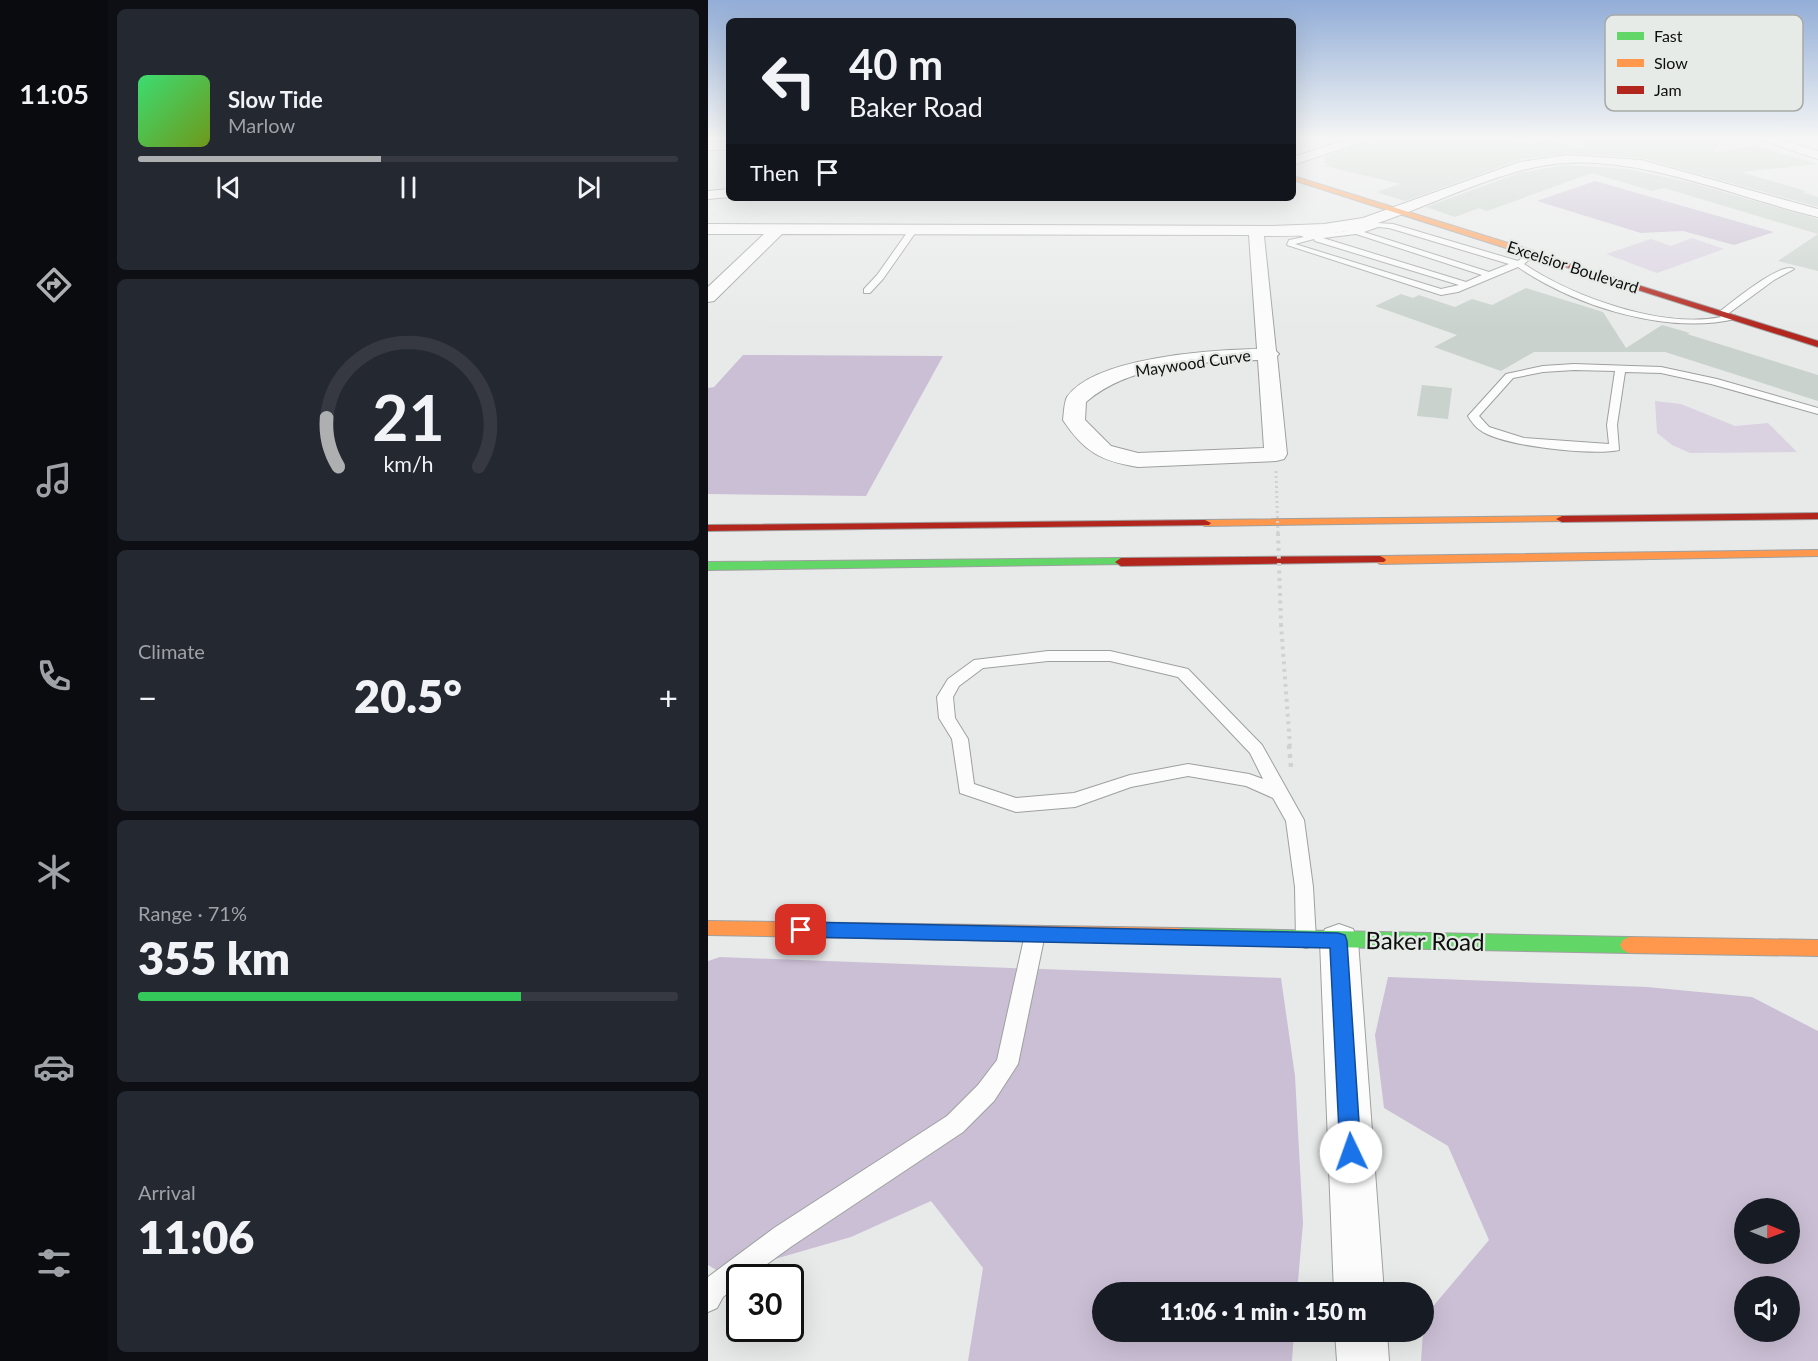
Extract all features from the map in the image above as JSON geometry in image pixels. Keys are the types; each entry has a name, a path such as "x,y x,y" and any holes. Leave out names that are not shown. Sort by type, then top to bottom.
{"main road":[{"name":"Excelsior Boulevard","path":"1363,201 1818,344"},
{"path":"708,528 1818,516"},
{"path":"708,567 1411,560 1818,553"},
{"name":"Baker Road","path":"708,928 1818,948"}],"street":[{"path":"708,229 1297,231 1349,229 1425,201"},
{"path":"1773,201 1818,213"},
{"path":"708,297 778,229"},
{"path":"1256,231 1269,354 1276,462"},
{"name":"Maywood Curve","path":"1269,354 1239,355 1148,367 1114,375 1092,387 1076,400 1074,420 1082,432 1103,451 1138,460 1276,462"},
{"path":"1322,940 1358,1282"},
{"path":"1362,1342 1363,1361"}],"lane":[{"path":"1532,254 1519,264 1455,290 1441,292 1291,245 1292,242 1349,229 1377,225 1390,226 1519,264 1557,288 1646,316 1694,322 1721,321 1771,278 1790,269"},
{"path":"867,291 880,277 914,229"},
{"path":"1349,229 1490,275"},
{"path":"1297,231 1467,285"},
{"path":"1620,369 1612,425 1615,448 1523,441 1485,429 1473,416 1510,376 1543,369 1620,369 1661,370 1713,381 1818,411"},
{"path":"1279,793 1249,780 1188,770 1130,781 1075,800 1016,805 966,788 960,740 947,718 945,697 965,672 979,663 1048,656 1110,656 1183,673 1256,749 1294,820 1304,887 1322,940"},
{"path":"708,1299 714,1288 783,1237 955,1124 986,1093 1007,1064 1035,934"}],"path":[{"path":"1276,462 1281,624 1294,820"}],"shaded area":[{"path":"1537,201 1663,201 1774,232 1734,245 1683,231 1641,233"},
{"path":"1692,238 1724,249 1657,273 1606,254 1651,239 1671,246"},
{"path":"743,355 943,356 866,496 708,494 708,388 714,387"},
{"path":"1655,401 1681,404 1735,426 1768,423 1797,452 1690,453 1672,445 1657,433"},
{"path":"720,957 1281,978 1295,1076 1303,1223 1298,1282 1092,1282 1092,1342 1293,1342 1292,1361 968,1361 983,1268 931,1201 851,1237 758,1264 726,1264 726,1273 723,1274 708,1265 708,961"},
{"path":"1388,977 1647,987 1752,997 1818,1031 1818,1361 1421,1361 1422,1342 1434,1342 1434,1305 1489,1240 1448,1146 1384,1108 1375,1035"}],"building":[{"path":"1444,201 1516,201 1487,211 1479,208 1455,217 1426,207"},
{"path":"1706,201 1753,201 1818,219 1818,234"},
{"path":"1795,201 1818,201 1818,207"},
{"path":"1818,234 1818,271 1778,261"},
{"path":"1526,288 1603,312 1626,348 1662,325 1818,375 1818,401 1665,352 1534,352 1501,371 1434,347 1457,335 1375,306 1401,294 1413,298 1419,295 1455,307 1472,299 1492,305"},
{"path":"1422,385 1452,388 1448,419 1417,416"}],"traffic: fast":[{"path":"708,566 1121,562"},
{"path":"1180,936 1629,945"}],"traffic: slow":[{"path":"1364,201 1531,253"},
{"path":"1205,523 1562,519"},
{"path":"1380,560 1818,553"},
{"path":"708,928 1180,936"},
{"path":"1629,945 1818,948"}],"traffic: jam":[{"path":"1531,253 1818,344"},
{"path":"1562,519 1818,516"},
{"path":"708,528 1205,523"},
{"path":"1121,562 1380,560"}],"route":[{"path":"801,930 1338,941 1351,1152"}]}
